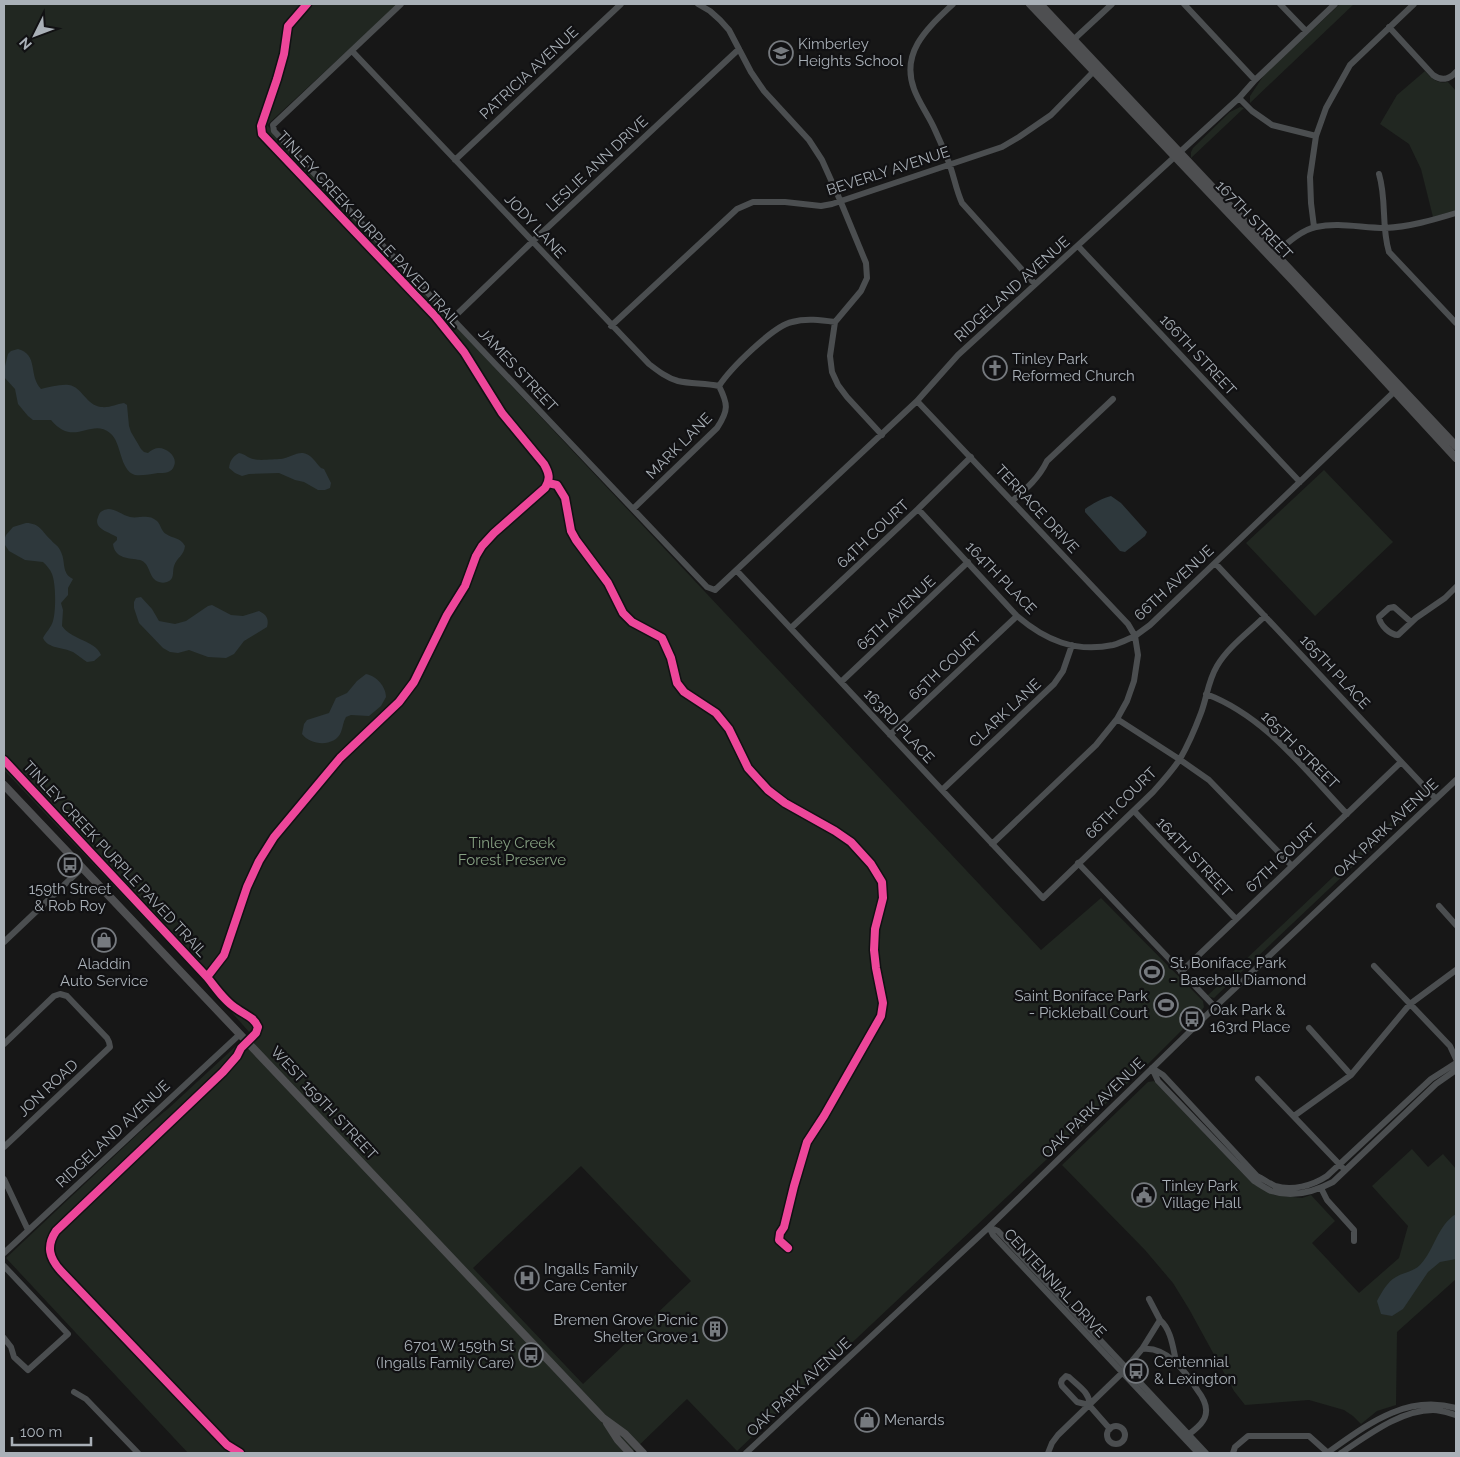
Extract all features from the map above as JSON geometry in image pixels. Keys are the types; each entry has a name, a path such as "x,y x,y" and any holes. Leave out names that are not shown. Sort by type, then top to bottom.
{"main road":[{"name":"167TH STREET","path":"1030,4 1071,42"},
{"name":"167TH STREET","path":"1040,4 1096,69 1397,389 1456,458"},
{"name":"167TH STREET","path":"1397,389 1456,446"},
{"name":"WEST 159TH STREET","path":"4,785 603,1418 618,1440 630,1453"},
{"name":"WEST 159TH STREET","path":"603,1418 625,1434 643,1453"}],"street":[{"path":"352,50 401,4"},
{"name":"PATRICIA AVENUE","path":"455,160 621,4"},
{"path":"698,4 710,11 729,30 751,72 764,91 809,140 822,160 840,200 866,263 867,278 861,291 835,322 830,356 832,372 838,385 847,397 882,435"},
{"path":"953,4 931,25 920,39 912,56 911,68 914,89 949,163 962,203 1035,284"},
{"path":"1071,42 1112,4"},
{"path":"1184,4 1255,80"},
{"path":"1280,4 1306,31"},
{"name":"RIDGELAND AVENUE","path":"707,587 715,590 737,571 917,401 958,355 1239,98 1255,80 1335,4"},
{"path":"1314,227 1310,177 1316,136 1326,108 1350,65 1414,4"},
{"path":"1389,27 1439,79 1453,75 1456,72"},
{"name":"LESLIE ANN DRIVE","path":"452,319 739,49"},
{"name":"JAMES STREET","path":"352,50 273,125 274,131 707,587"},
{"name":"JODY LANE","path":"352,50 649,364 662,375 677,381 708,383 719,386"},
{"name":"BEVERLY AVENUE","path":"611,326 737,209 753,202 785,202 821,206 1002,147 1051,115 1096,69"},
{"path":"1239,98 1252,111 1272,125 1316,136"},
{"path":"1379,174 1384,188 1385,240 1389,252 1456,323"},
{"path":"1273,256 1294,238 1314,227 1349,225 1385,228 1429,221 1456,213"},
{"name":"166TH STREET","path":"1078,246 1300,482"},
{"path":"719,386 726,375 773,330 791,322 815,319 835,322"},
{"name":"MARK LANE","path":"633,510 717,428 725,416 727,406 719,386"},
{"name":"66TH AVENUE","path":"992,844 1096,745 1117,719 1127,701 1134,682 1138,655 1135,636 1150,625 1397,389"},
{"path":"1012,501 1037,478 1047,461 1113,399"},
{"name":"TERRACE DRIVE","path":"917,401 1128,624 1135,636"},
{"name":"64TH COURT","path":"791,628 972,457"},
{"name":"164TH PLACE","path":"918,509 1017,616 1032,629 1051,640 1072,645 1095,646 1114,644 1135,636"},
{"name":"65TH AVENUE","path":"841,682 968,562"},
{"name":"165TH PLACE","path":"1215,563 1436,799"},
{"name":"163RD PLACE","path":"737,571 1042,898"},
{"path":"1411,622 1394,606 1388,608 1379,617 1381,623 1392,635 1396,636 1411,622 1445,598 1456,587"},
{"name":"65TH COURT","path":"890,735 1017,616"},
{"name":"66TH COURT","path":"1042,898 1153,792 1180,759 1201,712 1210,680 1220,661 1265,616"},
{"name":"CLARK LANE","path":"942,790 1054,684 1063,671 1072,645"},
{"name":"165TH STREET","path":"1206,694 1236,708 1263,727 1346,814"},
{"path":"1117,719 1209,780 1292,866"},
{"name":"67TH COURT","path":"1181,972 1401,762"},
{"name":"OAK PARK AVENUE","path":"746,1453 989,1226 1215,1007 1456,780"},
{"name":"164TH STREET","path":"1134,811 1236,919"},
{"path":"1078,863 1215,1007"},
{"path":"4,942 82,868"},
{"path":"1439,906 1456,925"},
{"path":"1244,1167 1275,1185 1288,1188 1305,1186 1321,1180 1340,1165 1431,1079 1456,1061 1450,1046 1374,966"},
{"path":"1294,1116 1351,1075 1410,1004 1456,970"},
{"name":"JON ROAD","path":"4,1044 54,996 60,994 66,996 107,1038 110,1046 4,1147"},
{"path":"1309,1028 1351,1075"},
{"name":"RIDGELAND AVENUE","path":"4,1253 240,1034"},
{"path":"1152,1068 1158,1081 1244,1167 1254,1181 1272,1191 1285,1194 1303,1194 1333,1182 1436,1084 1456,1070"},
{"path":"1258,1079 1345,1171"},
{"path":"1412,1096 1417,1102"},
{"path":"4,1179 28,1230"},
{"path":"1321,1188 1327,1200 1354,1230 1354,1242"},
{"name":"CENTENNIAL DRIVE","path":"989,1226 993,1235 1124,1370 1186,1437 1198,1453"},
{"path":"4,1266 68,1334 28,1370 14,1357 11,1347 4,1338"},
{"path":"1149,1299 1170,1336 1176,1362"},
{"path":"1048,1453 1052,1442 1058,1435 1124,1370 1142,1349 1160,1320"},
{"path":"1142,1349 1152,1348 1176,1362 1188,1374 1201,1396 1206,1407 1204,1419 1186,1437"},
{"path":"1089,1405 1088,1395 1070,1377 1064,1377 1061,1383 1062,1386 1077,1402 1089,1405 1110,1429"},
{"path":"74,1392 86,1399 134,1452"},
{"path":"1233,1453 1235,1447 1248,1436 1308,1436 1328,1453 1395,1410 1426,1403 1456,1408"},
{"path":"1340,1453 1382,1426 1400,1418 1432,1410 1456,1415"},
{"name":"CENTENNIAL DRIVE","path":"1186,1437 1206,1453"}],"green space":[{"name":"Tinley Creek Forest Preserve","path":"4,4 398,4 267,125 1041,950 1101,898 1203,1001 1204,1007 1148,1064 737,1451 687,1399 631,1453 188,1453 6,1258 141,1131 170,1107 250,1033 212,990 4,770","holes":["581,1166 691,1281 583,1384 473,1268"]},
{"path":"1340,4 1354,4 1250,103 1250,96 1264,75"},
{"path":"1425,71 1435,80 1448,82 1456,91 1456,210 1433,217 1421,169 1409,144 1380,124 1397,95"},
{"path":"1240,107 1244,108 1191,158 1193,148 1230,112"},
{"path":"1324,470 1393,542 1315,616 1246,543"},
{"path":"1423,792 1425,796 1423,800 1214,998 1207,996"},
{"path":"1154,1081 1251,1182 1274,1195 1302,1198 1311,1195 1335,1221 1312,1243 1359,1293 1399,1258 1408,1226 1372,1186 1412,1149 1428,1167 1443,1154 1456,1169 1456,1279 1397,1332 1396,1405 1377,1411 1361,1424 1344,1410 1309,1400 1245,1405 1234,1391 1173,1283 1145,1250 1062,1165 1148,1082"}],"shaded area":[{"path":"18,349 29,356 37,384 41,389 69,385 77,389 96,406 107,407 124,403 127,405 129,426 141,449 148,453 158,448 168,451 174,459 173,468 165,473 135,475 126,468 114,437 103,429 96,428 67,432 59,428 51,420 33,420 18,404 15,389 4,377 8,354"},
{"path":"239,453 259,460 281,459 298,453 306,454 324,469 331,483 330,488 318,490 304,482 279,473 242,476 229,468 232,459"},
{"path":"1111,496 1121,503 1147,532 1145,536 1125,552 1120,551 1085,512 1085,509 1091,505"},
{"path":"108,509 130,517 150,517 158,523 164,533 183,543 184,549 175,563 170,581 163,583 155,580 144,562 123,557 117,553 113,544 117,537 103,530 97,521 101,512"},
{"path":"26,523 38,526 60,550 65,570 69,577 73,579 68,588 68,595 61,603 63,610 62,626 72,635 89,643 98,650 101,655 94,661 87,662 69,650 48,644 43,638 51,626 54,617 55,591 52,574 43,562 25,560 9,551 4,540 13,527"},
{"path":"141,597 152,609 159,621 175,624 186,621 212,605 231,615 243,616 259,611 267,617 267,627 244,641 234,654 226,658 208,657 189,650 178,653 170,652 163,648 139,623 134,602 136,598"},
{"path":"366,674 380,682 386,693 381,706 369,716 351,715 346,717 341,732 334,740 317,743 302,734 307,720 329,713 336,698 347,693"},
{"path":"1456,1214 1456,1259 1440,1262 1428,1272 1403,1309 1392,1316 1381,1314 1377,1301 1385,1288 1396,1277 1420,1265 1444,1225"}],"cycle path":[{"name":"TINLEY CREEK PURPLE PAVED TRAIL","path":"207,977 224,955 247,887 259,861 274,837 340,758 399,702 414,682 447,615 465,586 476,556 482,546 545,488 549,479 544,464 502,413 464,352 435,316 262,134 261,126 284,54 288,26 307,4"},
{"path":"548,483 557,485 565,498 571,531 608,583 623,613 632,622 662,638 671,658 677,683 684,692 716,713 729,729 748,768 768,790 785,803 851,842 871,864 882,882 883,898 875,929 874,950 883,1003 881,1016 807,1142 784,1227 780,1233 779,1240 788,1248"},
{"name":"TINLEY CREEK PURPLE PAVED TRAIL","path":"4,760 207,977 225,999 252,1018 258,1027 256,1033 241,1048 237,1056 223,1072 56,1231 50,1247 52,1257 61,1271 227,1445 240,1453"}],"place":[{"name":"Kimberley Heights School","path":"781,53"},
{"name":"Tinley Park Reformed Church","path":"995,368"},
{"name":"159th Street & Rob Roy","path":"70,865"},
{"name":"Aladdin Auto Service","path":"104,940"},
{"name":"St. Boniface Park - Baseball Diamond","path":"1152,972"},
{"name":"Saint Boniface Park - Pickleball Court","path":"1166,1005"},
{"name":"Oak Park & 163rd Place","path":"1192,1019"},
{"name":"Tinley Park Village Hall","path":"1144,1195"},
{"name":"Ingalls Family Care Center","path":"527,1278"},
{"name":"Bremen Grove Picnic Shelter Grove 1","path":"715,1329"},
{"name":"6701 W 159th St (Ingalls Family Care)","path":"531,1355"},
{"name":"Centennial & Lexington","path":"1136,1371"},
{"name":"Menards","path":"867,1420"}]}
